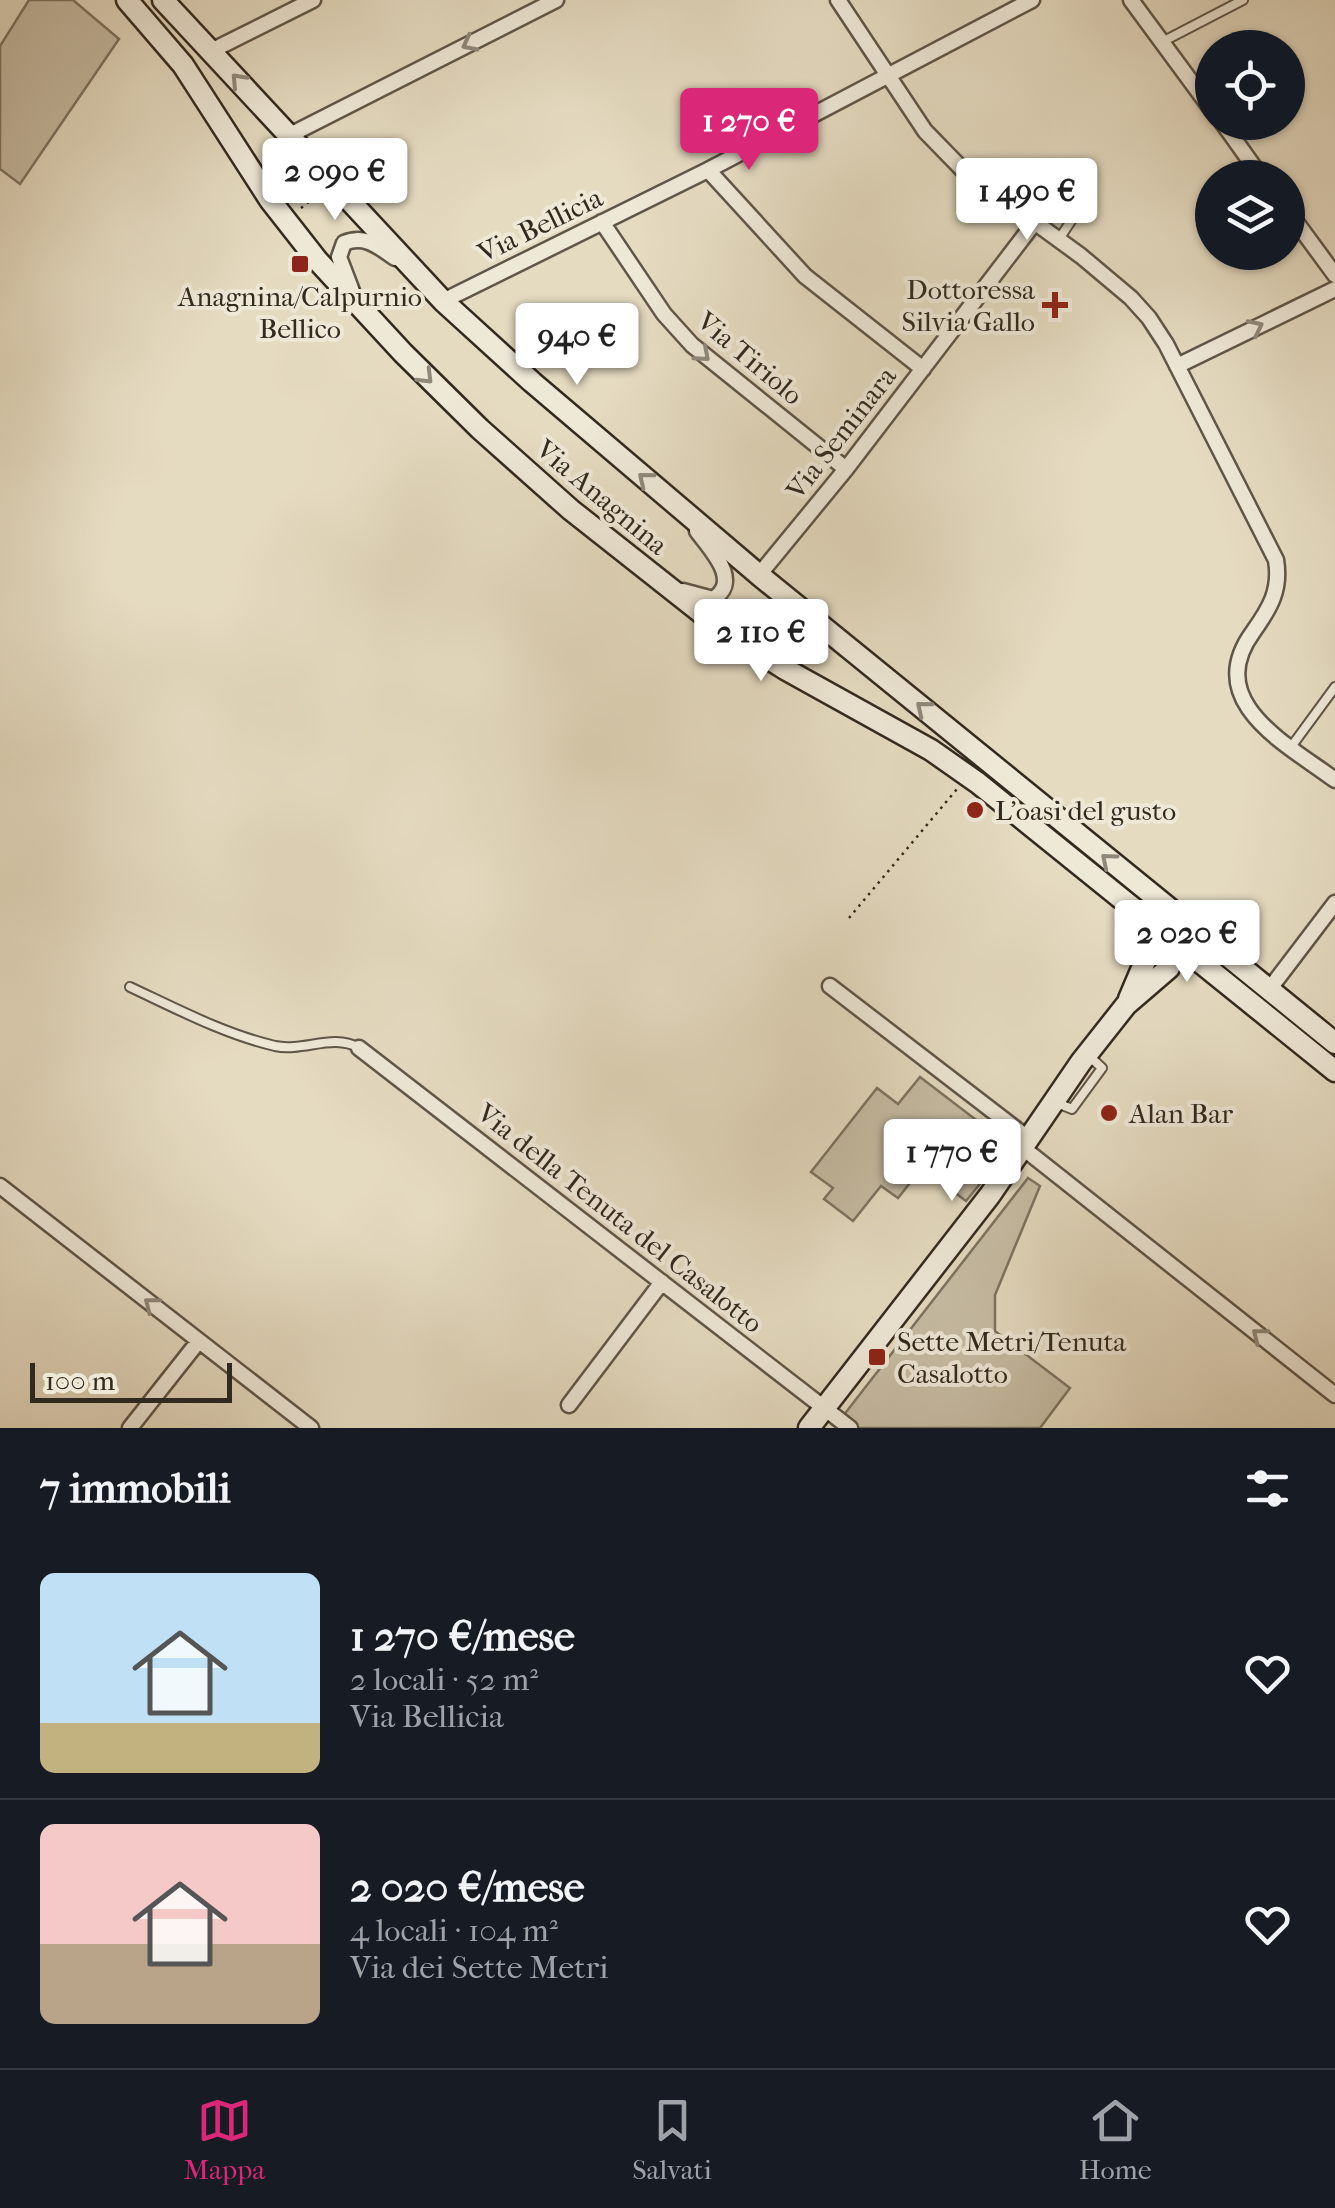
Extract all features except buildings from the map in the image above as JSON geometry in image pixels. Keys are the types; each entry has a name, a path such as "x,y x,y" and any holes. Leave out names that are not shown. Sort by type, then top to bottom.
{"main road":[{"name":"Via Anagnina","path":"128,0 193,78 270,200 360,308 480,429 616,546 738,640 904,734 968,776 1335,1043"},
{"name":"Via Anagnina","path":"171,2 211,52 443,300 532,382 1177,930 1335,1071"},
{"path":"809,1428 955,1242 1087,1054 1126,1005 1169,968 1177,930"}],"street":[{"path":"211,52 313,0"},
{"path":"290,135 556,0"},
{"path":"838,0 939,146 962,168 1081,256 1136,302 1154,324 1272,550 1278,579 1269,609 1240,652 1237,680 1251,713 1335,780"},
{"name":"Via Bellicia","path":"443,300 708,170 1032,0"},
{"path":"1131,0 1195,87"},
{"path":"708,170 799,270 923,369"},
{"name":"Via Tiriolo","path":"602,222 664,314 692,345 846,469"},
{"name":"Via Seminara","path":"759,575 846,469 1035,222"},
{"path":"1305,235 1335,276"},
{"path":"360,308 340,262 344,243 354,239 368,241 417,272"},
{"path":"1177,366 1335,289"},
{"path":"616,546 688,593 707,600 716,598 725,585 723,569 683,510"},
{"path":"1268,991 1335,903"},
{"path":"830,986 1335,1396"},
{"name":"Via della Tenuta del Casalotto","path":"359,1048 850,1428"},
{"path":"0,1186 311,1428"},
{"path":"569,1406 662,1282"},
{"path":"130,1428 198,1342"}],"lane":[{"path":"1162,42 1243,0"},
{"path":"1014,206 1031,185"},
{"path":"1058,239 1073,218"},
{"path":"1291,747 1335,687"},
{"path":"130,988 246,1038 288,1048 340,1041 359,1048"}],"path":[{"path":"292,215 317,196"},
{"path":"848,918 968,776"}],"shaded area":[{"path":"29,0 73,0 119,39 20,184 0,169 0,46"},
{"path":"920,1077 1005,1142 1008,1149 966,1201 922,1168 898,1198 881,1186 853,1221 824,1199 833,1188 811,1172 877,1088 898,1104"},
{"path":"1028,1178 1040,1186 995,1295 995,1331 1070,1388 1040,1428 858,1428 843,1416"}],"place":[{"name":"Anagnina/Calpurnio Bellico","path":"300,264"},
{"name":"Dottoressa Silvia Gallo","path":"1055,305"},
{"name":"L'oasi del gusto","path":"975,810"},
{"name":"Alan Bar","path":"1109,1113"},
{"name":"Sette Metri/Tenuta Casalotto","path":"877,1357"}]}
